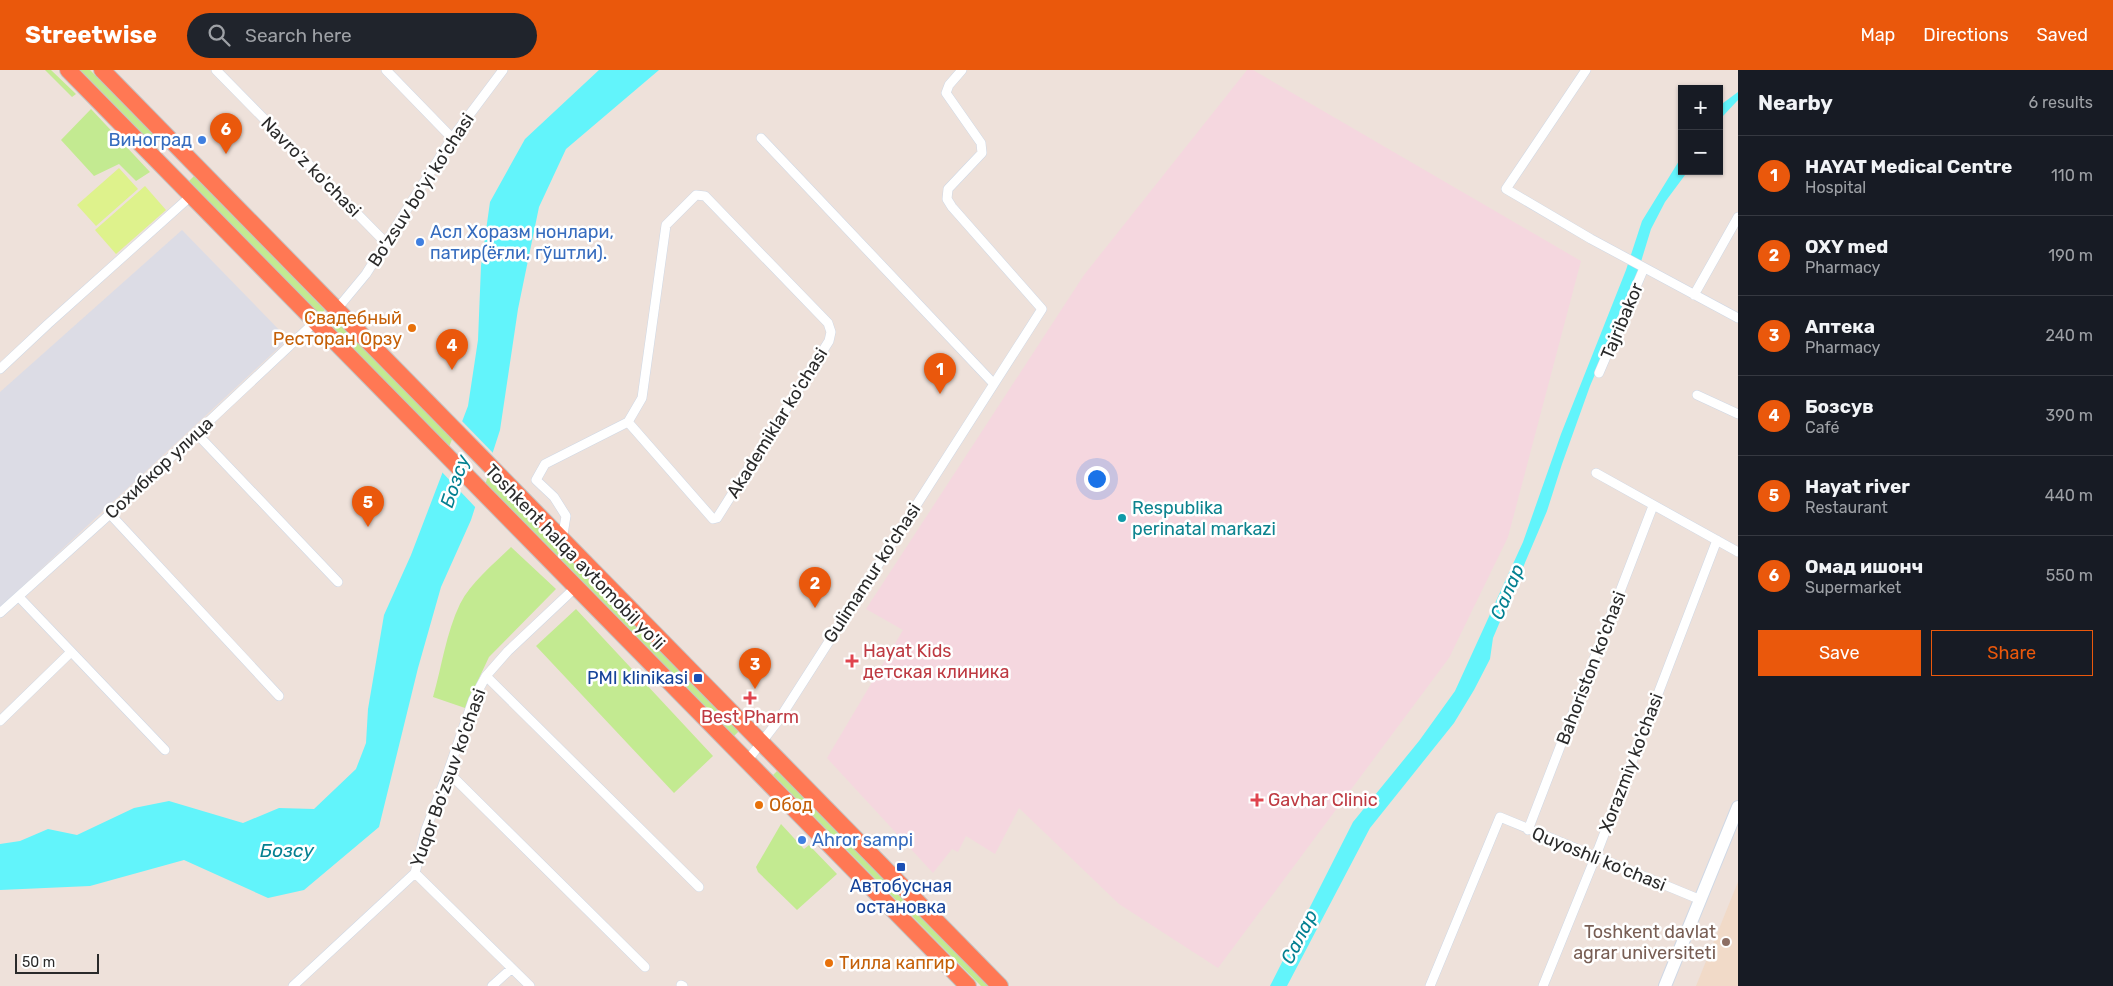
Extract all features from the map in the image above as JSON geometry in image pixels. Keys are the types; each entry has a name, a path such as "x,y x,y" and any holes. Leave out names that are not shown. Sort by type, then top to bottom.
{"highway":[{"name":"Toshkent halqa avtomobil yo'li","path":"68,70 422,428 488,498 966,985"},
{"name":"Toshkent halqa avtomobil yo'li","path":"102,70 1000,986"},
{"path":"166,168 182,152"}],"main road":[{"path":"1665,986 1738,807"}],"street":[{"name":"Navro'z ko'chasi","path":"216,70 385,242"},
{"path":"386,70 452,138"},
{"name":"Bo'zsuv bo'yi ko'chasi","path":"337,309 366,274 452,138 503,70"},
{"name":"Gulimamur ko'chasi","path":"747,761 762,743 1042,309 947,199 948,189 982,153 980,143 946,93 949,85 962,70"},
{"path":"1586,70 1506,189 1644,268 1738,318"},
{"path":"761,138 994,384"},
{"path":"0,369 192,195"},
{"name":"Akademiklar ko'chasi","path":"696,195 705,196 828,323 831,332 829,341 718,518 713,519 628,422 642,398 666,225 696,195"},
{"path":"1694,295 1738,217"},
{"name":"Tajribakor","path":"1600,374 1644,268"},
{"name":"Сохибкор улица","path":"0,613 197,434 316,321"},
{"path":"1697,395 1738,414"},
{"path":"562,540 566,516 554,497 536,480 545,464 628,422"},
{"path":"197,434 338,582"},
{"path":"1596,473 1738,552"},
{"name":"Bahoriston ko'chasi","path":"1528,830 1653,506"},
{"path":"110,514 279,696"},
{"name":"Xorazmiy ko'chasi","path":"1543,986 1595,858 1717,540"},
{"name":"Yuqor Bo'zsuv ko'chasi","path":"293,986 415,873 426,829 473,700 486,676 508,651 576,587"},
{"path":"18,596 165,750"},
{"path":"0,722 71,652"},
{"path":"486,676 699,887"},
{"path":"448,772 645,967"},
{"name":"Quyoshli ko'chasi","path":"1430,986 1500,817 1700,900"},
{"path":"415,873 530,986"},
{"path":"492,986 512,968"}],"shaded area":[{"path":"1247,70 1253,70 1581,261 1508,537 1449,658 1218,968 1119,904 1019,808 995,854 966,836 958,852 952,849 933,873 827,758 903,630 866,609 1084,275"},
{"path":"182,230 288,339 0,607 0,392"},
{"name":"Toshkent davlat agrar universiteti","path":"1738,882 1738,986 1696,986 1731,899"}],"green space":[{"path":"45,70 51,70 76,94 72,97"},
{"path":"80,70 90,70 154,135 149,140"},
{"path":"91,109 150,172 136,181 119,164 94,176 61,140"},
{"path":"119,168 138,189 96,226 77,205"},
{"path":"194,176 325,310 319,315 188,182"},
{"path":"145,186 166,210 116,254 95,230"},
{"path":"336,320 740,730 734,736 330,326"},
{"path":"511,547 556,589 489,657 465,708 433,697 448,638 460,604 476,581"},
{"path":"576,609 713,756 674,793 536,646"},
{"path":"779,769 991,986 981,986 773,775"},
{"path":"781,824 804,849 809,845 837,874 797,910 758,872 756,867"}],"water":[{"name":"Бозсу","path":"599,70 659,70 566,149 539,207 518,309 500,430 471,520 441,587 418,668 379,827 304,890 268,898 184,860 90,886 0,890 0,844 20,841 48,829 77,835 134,808 169,801 243,823 279,808 314,809 356,769 366,743 368,709 384,615 411,555 468,406 478,340 481,266 490,202 525,139"},
{"path":"1738,92 1738,100 1723,116 1723,103"},
{"name":"Салар","path":"1678,162 1678,175 1685,175 1665,202 1651,229 1636,278 1590,386 1547,511 1493,638 1490,659 1454,723 1370,828 1287,986 1270,986 1353,822 1419,741 1455,691 1523,542 1561,434 1626,270 1642,221"}],"pier":[{"path":"460,419 495,455 477,509 440,470"}],"place":[{"name":"Виноград","path":"202,140"},
{"name":"Омад ишонч","path":"226,154"},
{"name":"Асл Хоразм нонлари, патир(ёғли, гўштли).","path":"420,242"},
{"name":"Свадебный Ресторан Орзу","path":"412,328"},
{"name":"Бозсув","path":"452,370"},
{"name":"HAYAT Medical Centre","path":"940,394"},
{"name":"Respublika perinatal markazi","path":"1122,518"},
{"name":"Hayat river","path":"368,527"},
{"name":"OXY med","path":"815,608"},
{"name":"Hayat Kids детская клиника","path":"852,661"},
{"name":"PMI klinikasi","path":"698,678"},
{"name":"Аптека","path":"755,689"},
{"name":"Best Pharm","path":"750,698"},
{"name":"Gavhar Clinic","path":"1257,800"},
{"name":"Обод","path":"759,805"},
{"name":"Ahror sampi","path":"802,840"},
{"name":"Автобусная остановка","path":"901,867"},
{"name":"Toshkent davlat agrar universiteti","path":"1726,942"},
{"name":"Тилла капгир","path":"829,963"}]}
